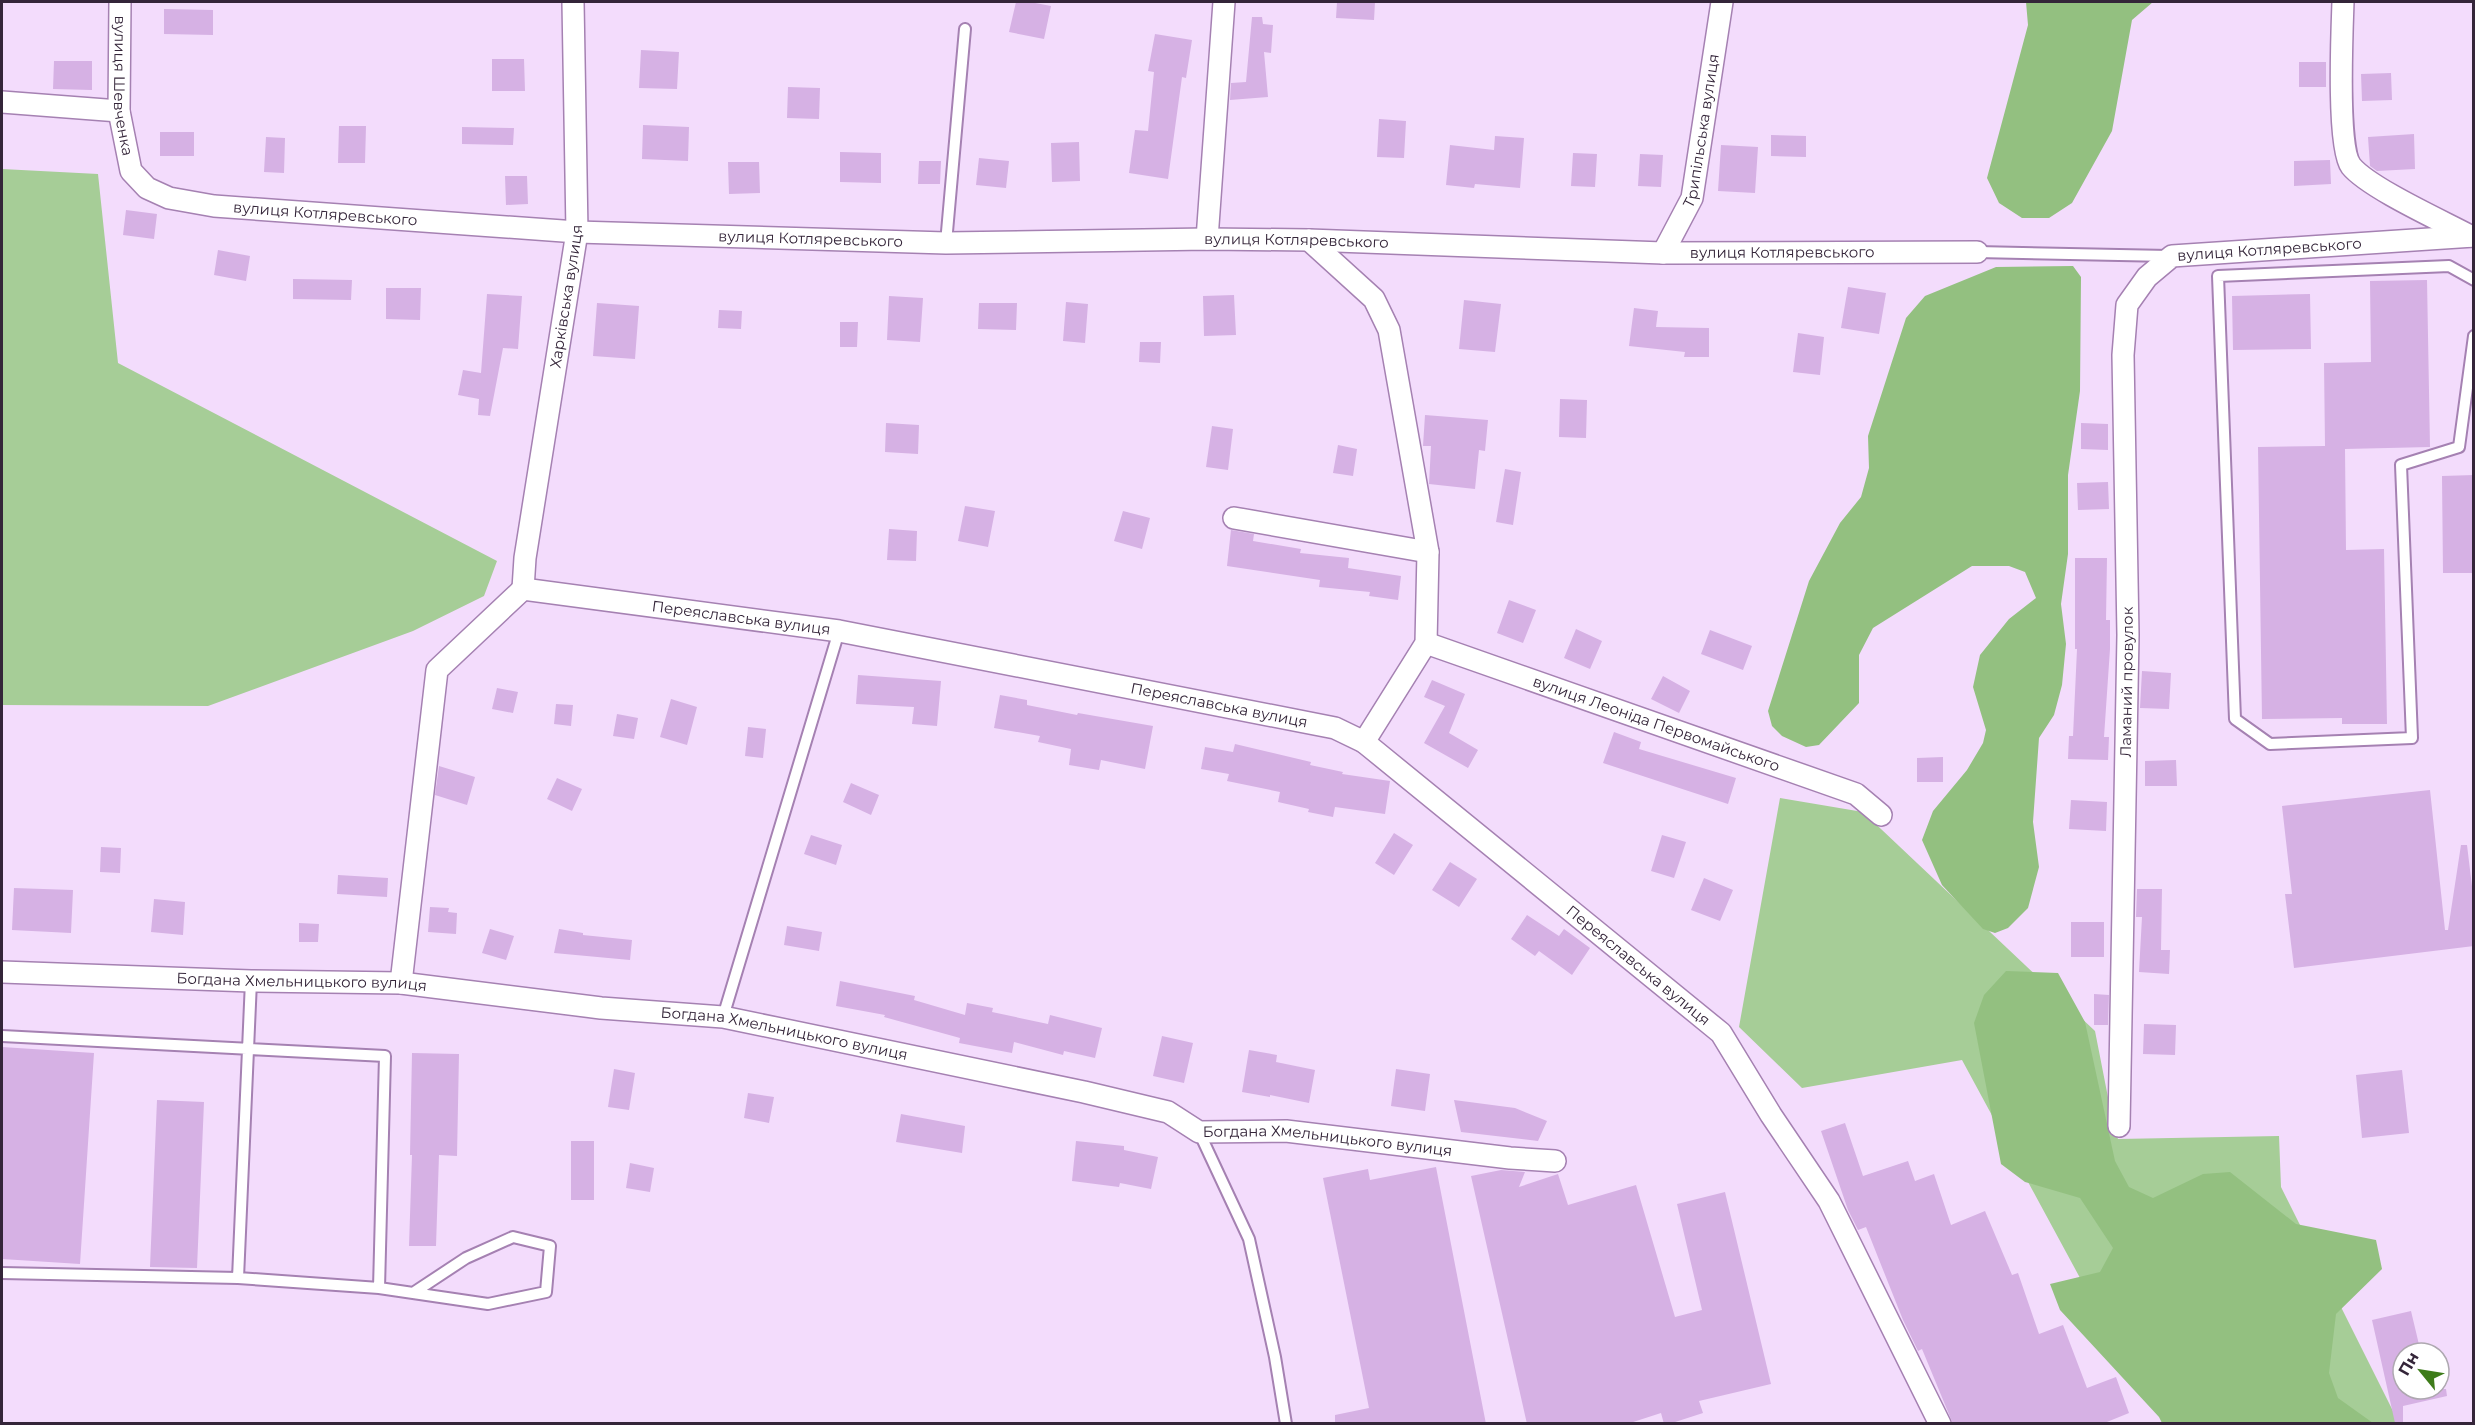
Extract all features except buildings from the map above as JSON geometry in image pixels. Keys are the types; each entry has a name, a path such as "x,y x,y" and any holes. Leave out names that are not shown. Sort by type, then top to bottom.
{"street":[{"name":"вулиця Шевченка","path":"120,2 119,111 131,171"},
{"name":"Харківська вулиця","path":"523,589 525,558 577,232 573,2"},
{"path":"1207,239 1224,2"},
{"name":"Трипільська вулиця","path":"1663,253 1692,198 1722,2"},
{"path":"2343,2 2344,146 2349,164 2360,175 2380,187 2472,236"},
{"path":"2,102 119,111"},
{"name":"вулиця Котляревського","path":"131,171 147,188 168,198 214,206 577,232 946,243 1207,239 1309,240 1663,253 1977,252"},
{"name":"вулиця Котляревського","path":"2172,256 2472,236"},
{"path":"1309,240 1374,299 1389,330 1428,552 1426,643 1364,742"},
{"name":"Ламаний провулок","path":"2119,1125 2128,635 2123,355 2127,306 2146,277 2172,256"},
{"path":"1234,518 1428,552"},
{"path":"401,983 436,670 523,589"},
{"name":"Переяславська вулиця","path":"523,589 839,631 1335,728 1364,742 1721,1033 1771,1115 1829,1201 1940,1424"},
{"name":"вулиця Леоніда Первомайського","path":"1426,643 1856,794 1881,815"},
{"name":"Богдана Хмельницького вулиця","path":"2,972 251,981 401,983 601,1008 723,1017 1084,1092 1168,1112 1199,1132 1287,1131 1510,1158 1555,1161"}],"lane":[{"path":"946,243 965,30"},
{"name":"вулиця Котляревського","path":"1977,252 2172,256"},
{"path":"2474,280 2449,266 2218,276 2235,719 2270,744 2412,738 2401,465 2459,447 2474,336"},
{"path":"723,1017 839,631"},
{"path":"238,1278 251,981"},
{"path":"2,1036 385,1056 379,1288"},
{"path":"1199,1132 1249,1239 1275,1357 1286,1424"},
{"path":"2,1273 238,1278 379,1288 413,1293 488,1304 546,1292 550,1246 513,1238 466,1258 413,1293"}],"green space":[{"path":"2026,2 2153,2 2132,20 2112,131 2072,203 2049,218 2022,218 1999,203 1987,178 2028,25"},
{"path":"2,169 98,174 118,363 497,561 484,596 413,631 208,706 2,705"},
{"path":"2073,266 2081,277 2080,391 2068,475 2068,554 2061,604 2066,644 2062,685 2054,715 2039,738 2033,822 2039,867 2028,908 2008,928 1995,933 1983,929 1942,885 1922,840 1933,811 1967,770 1983,743 1986,730 1973,687 1980,655 2009,619 2036,598 2025,572 2009,566 1972,566 1873,628 1859,655 1859,703 1819,745 1806,747 1782,736 1772,726 1768,711 1809,581 1840,523 1861,497 1869,468 1868,436 1906,318 1925,296 1996,267"},
{"path":"1780,798 1863,812 2095,1031 2118,1139 2279,1136 2281,1187 2399,1423 2174,1423 2099,1313 1962,1060 1802,1088 1739,1027"},
{"path":"2006,971 2058,973 2085,1022 2115,1161 2129,1187 2153,1198 2203,1174 2230,1172 2296,1224 2376,1240 2382,1269 2336,1314 2329,1373 2338,1398 2373,1423 2162,1423 2060,1310 2050,1284 2100,1272 2113,1248 2080,1198 2025,1182 2001,1164 1974,1023 1984,995"}]}
